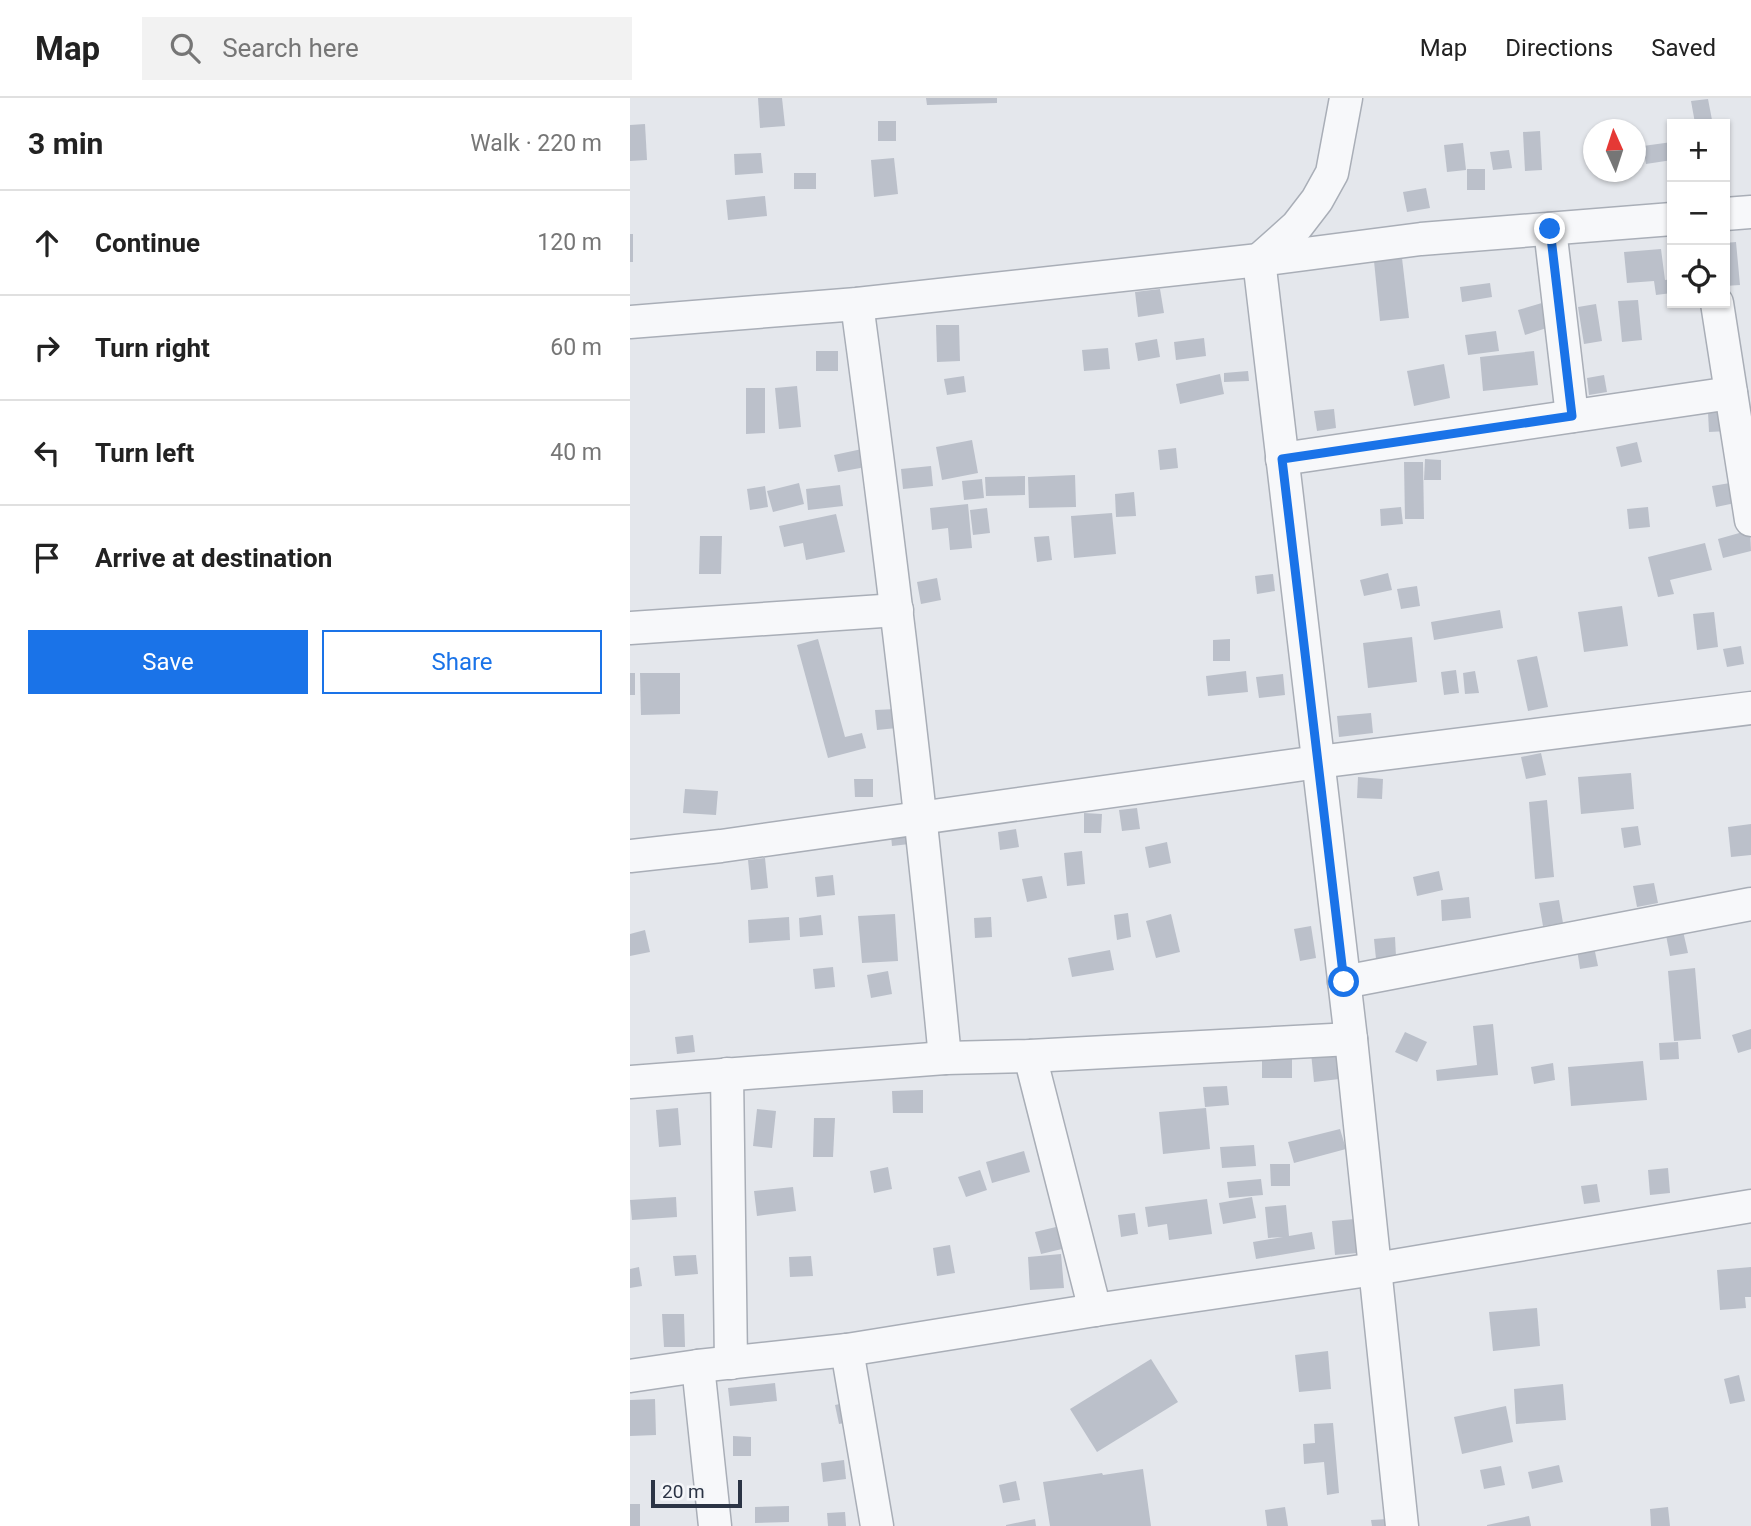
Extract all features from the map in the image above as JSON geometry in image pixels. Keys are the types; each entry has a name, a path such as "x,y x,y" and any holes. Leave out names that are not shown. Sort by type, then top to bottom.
{"street":[{"path":"1259,260 1297,226 1317,200 1332,173 1346,98"},
{"path":"1730,214 1751,212"},
{"path":"630,322 858,304 1259,260 1421,239 1667,219"},
{"path":"1550,229 1572,416"},
{"path":"1259,260 1351,1039 1402,1526"},
{"path":"858,304 921,817 945,1058"},
{"path":"1718,308 1751,520"},
{"path":"1282,459 1731,393"},
{"path":"630,628 897,610"},
{"path":"630,856 721,846 1318,762 1751,708"},
{"path":"1344,982 1751,904"},
{"path":"630,1082 945,1058 1351,1039"},
{"path":"1030,1056 1095,1310"},
{"path":"727,1074 731,1363"},
{"path":"630,1376 847,1350 1376,1269 1751,1206"},
{"path":"847,1350 877,1526"},
{"path":"698,1366 715,1526"}],"building":[{"path":"758,98 782,98 785,126 760,128"},
{"path":"926,98 997,98 997,103 927,105"},
{"path":"1708,99 1712,119 1694,119 1691,101"},
{"path":"878,121 896,121 896,141 878,141"},
{"path":"645,124 647,160 630,161 630,125"},
{"path":"1540,131 1542,170 1525,171 1523,132"},
{"path":"1463,143 1466,170 1447,172 1444,145"},
{"path":"1667,143 1667,161 1646,164 1646,146"},
{"path":"1509,150 1512,168 1493,170 1490,152"},
{"path":"761,153 763,173 735,175 734,154"},
{"path":"894,158 898,194 874,197 871,160"},
{"path":"1467,169 1485,169 1485,190 1467,190"},
{"path":"794,173 816,173 816,189 794,189"},
{"path":"1426,188 1430,208 1407,212 1403,192"},
{"path":"765,196 767,216 728,220 726,200"},
{"path":"630,234 633,234 633,262 630,262"},
{"path":"1736,242 1740,285 1730,286 1730,243"},
{"path":"1661,249 1667,294 1656,295 1654,281 1627,283 1624,252"},
{"path":"1402,258 1409,318 1380,321 1374,261"},
{"path":"1490,283 1492,297 1462,302 1460,287"},
{"path":"1160,289 1164,313 1138,317 1135,292"},
{"path":"1552,300 1559,324 1525,335 1518,310"},
{"path":"1638,300 1642,340 1622,342 1618,301"},
{"path":"1596,304 1602,341 1584,344 1578,307"},
{"path":"936,325 959,325 960,361 937,362"},
{"path":"1496,331 1499,351 1468,355 1465,335"},
{"path":"1204,338 1206,356 1176,360 1174,342"},
{"path":"1157,339 1160,357 1138,361 1135,343"},
{"path":"1108,348 1110,369 1084,371 1082,350"},
{"path":"816,351 838,351 838,371 816,371"},
{"path":"1534,351 1538,385 1483,391 1480,357"},
{"path":"1444,364 1450,398 1414,406 1407,371"},
{"path":"1248,371 1249,381 1224,382 1224,373"},
{"path":"1220,374 1224,394 1180,404 1176,384"},
{"path":"1604,375 1607,392 1589,395 1587,378"},
{"path":"964,376 966,392 947,395 944,379"},
{"path":"797,386 801,427 779,429 775,388"},
{"path":"746,388 765,388 765,433 746,434"},
{"path":"1334,409 1336,428 1317,431 1314,411"},
{"path":"1708,412 1728,412 1728,431 1709,432"},
{"path":"972,440 978,473 942,480 936,447"},
{"path":"1637,442 1642,462 1621,467 1616,447"},
{"path":"1176,448 1178,468 1160,470 1158,450"},
{"path":"862,449 866,467 838,472 834,455"},
{"path":"1425,459 1441,460 1441,480 1424,480"},
{"path":"1404,462 1423,462 1424,519 1405,519"},
{"path":"931,466 933,486 903,489 901,469"},
{"path":"1075,475 1076,507 1029,508 1028,477"},
{"path":"1025,476 1025,495 986,496 985,477"},
{"path":"982,479 984,498 964,500 962,481"},
{"path":"1736,482 1740,502 1716,507 1712,486"},
{"path":"799,483 804,504 773,512 767,491"},
{"path":"840,485 843,506 808,510 806,489"},
{"path":"765,486 768,507 750,510 747,489"},
{"path":"1134,492 1136,516 1116,517 1115,494"},
{"path":"968,504 972,548 950,550 948,528 932,530 930,508"},
{"path":"1401,507 1403,524 1381,526 1380,509"},
{"path":"1648,507 1650,527 1629,529 1627,509"},
{"path":"987,508 990,533 973,535 970,510"},
{"path":"1112,513 1116,554 1074,558 1071,516"},
{"path":"836,514 845,552 806,560 803,543 784,547 779,526"},
{"path":"1750,530 1751,551 1723,558 1718,539"},
{"path":"700,536 722,536 721,574 699,574"},
{"path":"1049,536 1052,560 1037,562 1034,537"},
{"path":"1705,543 1712,570 1670,580 1674,594 1658,597 1648,557"},
{"path":"1388,573 1392,590 1364,596 1360,580"},
{"path":"1273,574 1275,591 1257,594 1255,576"},
{"path":"937,578 941,600 921,604 917,582"},
{"path":"1417,586 1420,606 1401,609 1397,589"},
{"path":"1622,606 1628,646 1584,652 1578,612"},
{"path":"1500,610 1503,628 1434,640 1431,622"},
{"path":"1714,612 1718,647 1697,650 1693,614"},
{"path":"1412,637 1417,682 1368,688 1363,643"},
{"path":"818,639 845,737 862,733 866,748 828,758 797,645"},
{"path":"1230,639 1230,661 1213,661 1213,640"},
{"path":"1741,646 1744,664 1727,667 1723,649"},
{"path":"1537,656 1548,707 1528,711 1517,660"},
{"path":"1456,670 1459,693 1444,695 1441,672"},
{"path":"1246,671 1248,692 1208,696 1206,676"},
{"path":"1475,671 1479,693 1465,694 1463,673"},
{"path":"630,673 635,673 635,695 630,695"},
{"path":"640,673 680,673 680,714 641,715"},
{"path":"1283,674 1285,695 1259,698 1256,677"},
{"path":"896,709 897,728 877,730 875,710"},
{"path":"1371,713 1373,733 1339,737 1337,716"},
{"path":"1541,753 1546,775 1526,779 1521,757"},
{"path":"1631,773 1634,809 1581,814 1578,777"},
{"path":"1358,777 1383,779 1382,799 1357,798"},
{"path":"854,779 873,779 873,797 855,797"},
{"path":"685,789 718,791 716,815 683,813"},
{"path":"1547,800 1554,877 1535,879 1529,802"},
{"path":"1137,808 1140,829 1122,831 1119,810"},
{"path":"1084,813 1102,814 1101,833 1084,833"},
{"path":"916,823 918,843 892,846 890,826"},
{"path":"1751,824 1751,855 1731,857 1728,827"},
{"path":"1638,826 1641,845 1624,848 1621,828"},
{"path":"1016,829 1019,847 1000,850 998,832"},
{"path":"1167,842 1171,863 1149,868 1145,847"},
{"path":"1082,851 1085,884 1067,886 1064,853"},
{"path":"765,858 768,888 751,890 748,860"},
{"path":"1439,871 1443,890 1417,896 1413,877"},
{"path":"833,875 835,895 817,897 815,877"},
{"path":"1042,876 1047,898 1027,902 1022,879"},
{"path":"1654,883 1658,903 1637,907 1633,886"},
{"path":"1469,897 1471,918 1442,921 1441,900"},
{"path":"1559,900 1563,923 1543,926 1539,903"},
{"path":"1128,913 1131,937 1117,940 1114,915"},
{"path":"895,914 898,961 862,963 858,916"},
{"path":"1171,914 1180,952 1156,958 1146,921"},
{"path":"821,915 823,935 800,937 799,918"},
{"path":"789,917 790,940 749,943 748,920"},
{"path":"991,917 992,937 975,938 974,918"},
{"path":"1311,926 1316,958 1300,961 1294,929"},
{"path":"645,930 650,952 630,956 630,934"},
{"path":"1683,931 1688,953 1670,956 1666,935"},
{"path":"1395,937 1396,957 1376,959 1374,939"},
{"path":"1594,947 1598,966 1580,969 1577,949"},
{"path":"1110,950 1114,970 1072,977 1068,958"},
{"path":"833,967 835,987 815,989 813,969"},
{"path":"1695,968 1701,1039 1674,1041 1668,971"},
{"path":"888,971 892,994 871,998 867,975"},
{"path":"1493,1024 1498,1075 1437,1081 1436,1070 1477,1065 1473,1026"},
{"path":"1751,1029 1751,1049 1738,1053 1732,1035"},
{"path":"1405,1032 1427,1042 1417,1062 1395,1052"},
{"path":"693,1035 695,1052 677,1054 675,1037"},
{"path":"1678,1042 1679,1059 1660,1060 1659,1043"},
{"path":"1346,1050 1348,1078 1314,1082 1311,1053"},
{"path":"1262,1057 1292,1057 1292,1078 1262,1078"},
{"path":"1643,1061 1647,1100 1571,1106 1568,1067"},
{"path":"1553,1063 1555,1080 1534,1084 1531,1067"},
{"path":"1227,1086 1229,1105 1205,1107 1203,1087"},
{"path":"923,1090 923,1113 893,1113 892,1091"},
{"path":"678,1108 681,1145 659,1147 656,1110"},
{"path":"1206,1108 1210,1149 1163,1154 1159,1112"},
{"path":"757,1109 776,1111 772,1148 753,1146"},
{"path":"814,1118 835,1118 833,1157 813,1157"},
{"path":"1340,1129 1346,1149 1294,1163 1288,1142"},
{"path":"1254,1145 1256,1166 1222,1168 1220,1147"},
{"path":"1024,1151 1030,1172 992,1183 986,1162"},
{"path":"1270,1164 1290,1164 1290,1186 1271,1186"},
{"path":"888,1167 892,1189 874,1193 870,1171"},
{"path":"1668,1168 1670,1193 1650,1195 1648,1170"},
{"path":"980,1170 987,1190 966,1197 958,1177"},
{"path":"1261,1179 1263,1195 1229,1198 1227,1182"},
{"path":"1597,1184 1600,1202 1584,1204 1581,1186"},
{"path":"793,1187 796,1211 757,1216 754,1191"},
{"path":"676,1197 677,1217 632,1220 630,1200"},
{"path":"1252,1197 1256,1218 1223,1224 1219,1203"},
{"path":"1207,1199 1212,1234 1169,1240 1167,1224 1148,1227 1145,1207"},
{"path":"1286,1205 1289,1236 1312,1232 1315,1249 1256,1259 1253,1242 1283,1237 1268,1238 1265,1207"},
{"path":"1135,1213 1138,1234 1121,1237 1118,1215"},
{"path":"1366,1218 1369,1252 1335,1255 1332,1221"},
{"path":"1056,1227 1062,1249 1041,1254 1035,1232"},
{"path":"950,1245 955,1273 937,1276 933,1248"},
{"path":"1061,1254 1064,1288 1030,1290 1028,1257"},
{"path":"696,1255 698,1274 675,1276 673,1256"},
{"path":"811,1256 813,1276 790,1277 789,1257"},
{"path":"639,1267 642,1286 630,1288 630,1269"},
{"path":"1751,1267 1751,1297 1745,1297 1746,1308 1720,1310 1717,1270"},
{"path":"1537,1308 1540,1346 1493,1351 1489,1312"},
{"path":"662,1314 684,1314 685,1347 664,1347"},
{"path":"1328,1351 1331,1389 1299,1392 1295,1355"},
{"path":"1151,1359 1178,1402 1097,1452 1070,1409"},
{"path":"1739,1375 1745,1401 1730,1404 1724,1379"},
{"path":"775,1383 777,1401 730,1406 728,1388"},
{"path":"1563,1384 1566,1420 1516,1424 1514,1389"},
{"path":"655,1399 656,1435 630,1436 630,1400"},
{"path":"854,1401 858,1420 839,1424 835,1405"},
{"path":"1506,1406 1513,1442 1462,1454 1454,1417"},
{"path":"1333,1423 1339,1493 1327,1495 1324,1462 1304,1464 1303,1444 1315,1443 1314,1424"},
{"path":"733,1436 751,1437 751,1456 733,1456"},
{"path":"844,1460 846,1479 823,1482 821,1463"},
{"path":"1559,1465 1563,1482 1532,1489 1528,1472"},
{"path":"1501,1466 1505,1485 1484,1489 1480,1470"},
{"path":"1143,1469 1151,1526 1050,1526 1043,1482"},
{"path":"1016,1481 1020,1500 1003,1503 999,1485"},
{"path":"630,1504 640,1504 640,1526 630,1526"},
{"path":"789,1506 789,1522 755,1523 755,1507"},
{"path":"1285,1507 1288,1526 1267,1526 1265,1510"},
{"path":"1668,1507 1670,1526 1651,1526 1650,1509"},
{"path":"845,1512 846,1526 828,1526 827,1513"},
{"path":"1529,1516 1531,1526 1487,1526 1487,1525"},
{"path":"1035,1519 1036,1526 1006,1526 1006,1525"},
{"path":"1388,1519 1389,1526 1372,1526 1371,1520"}],"route":[{"path":"1344,982 1282,459 1572,416 1550,229"}]}
